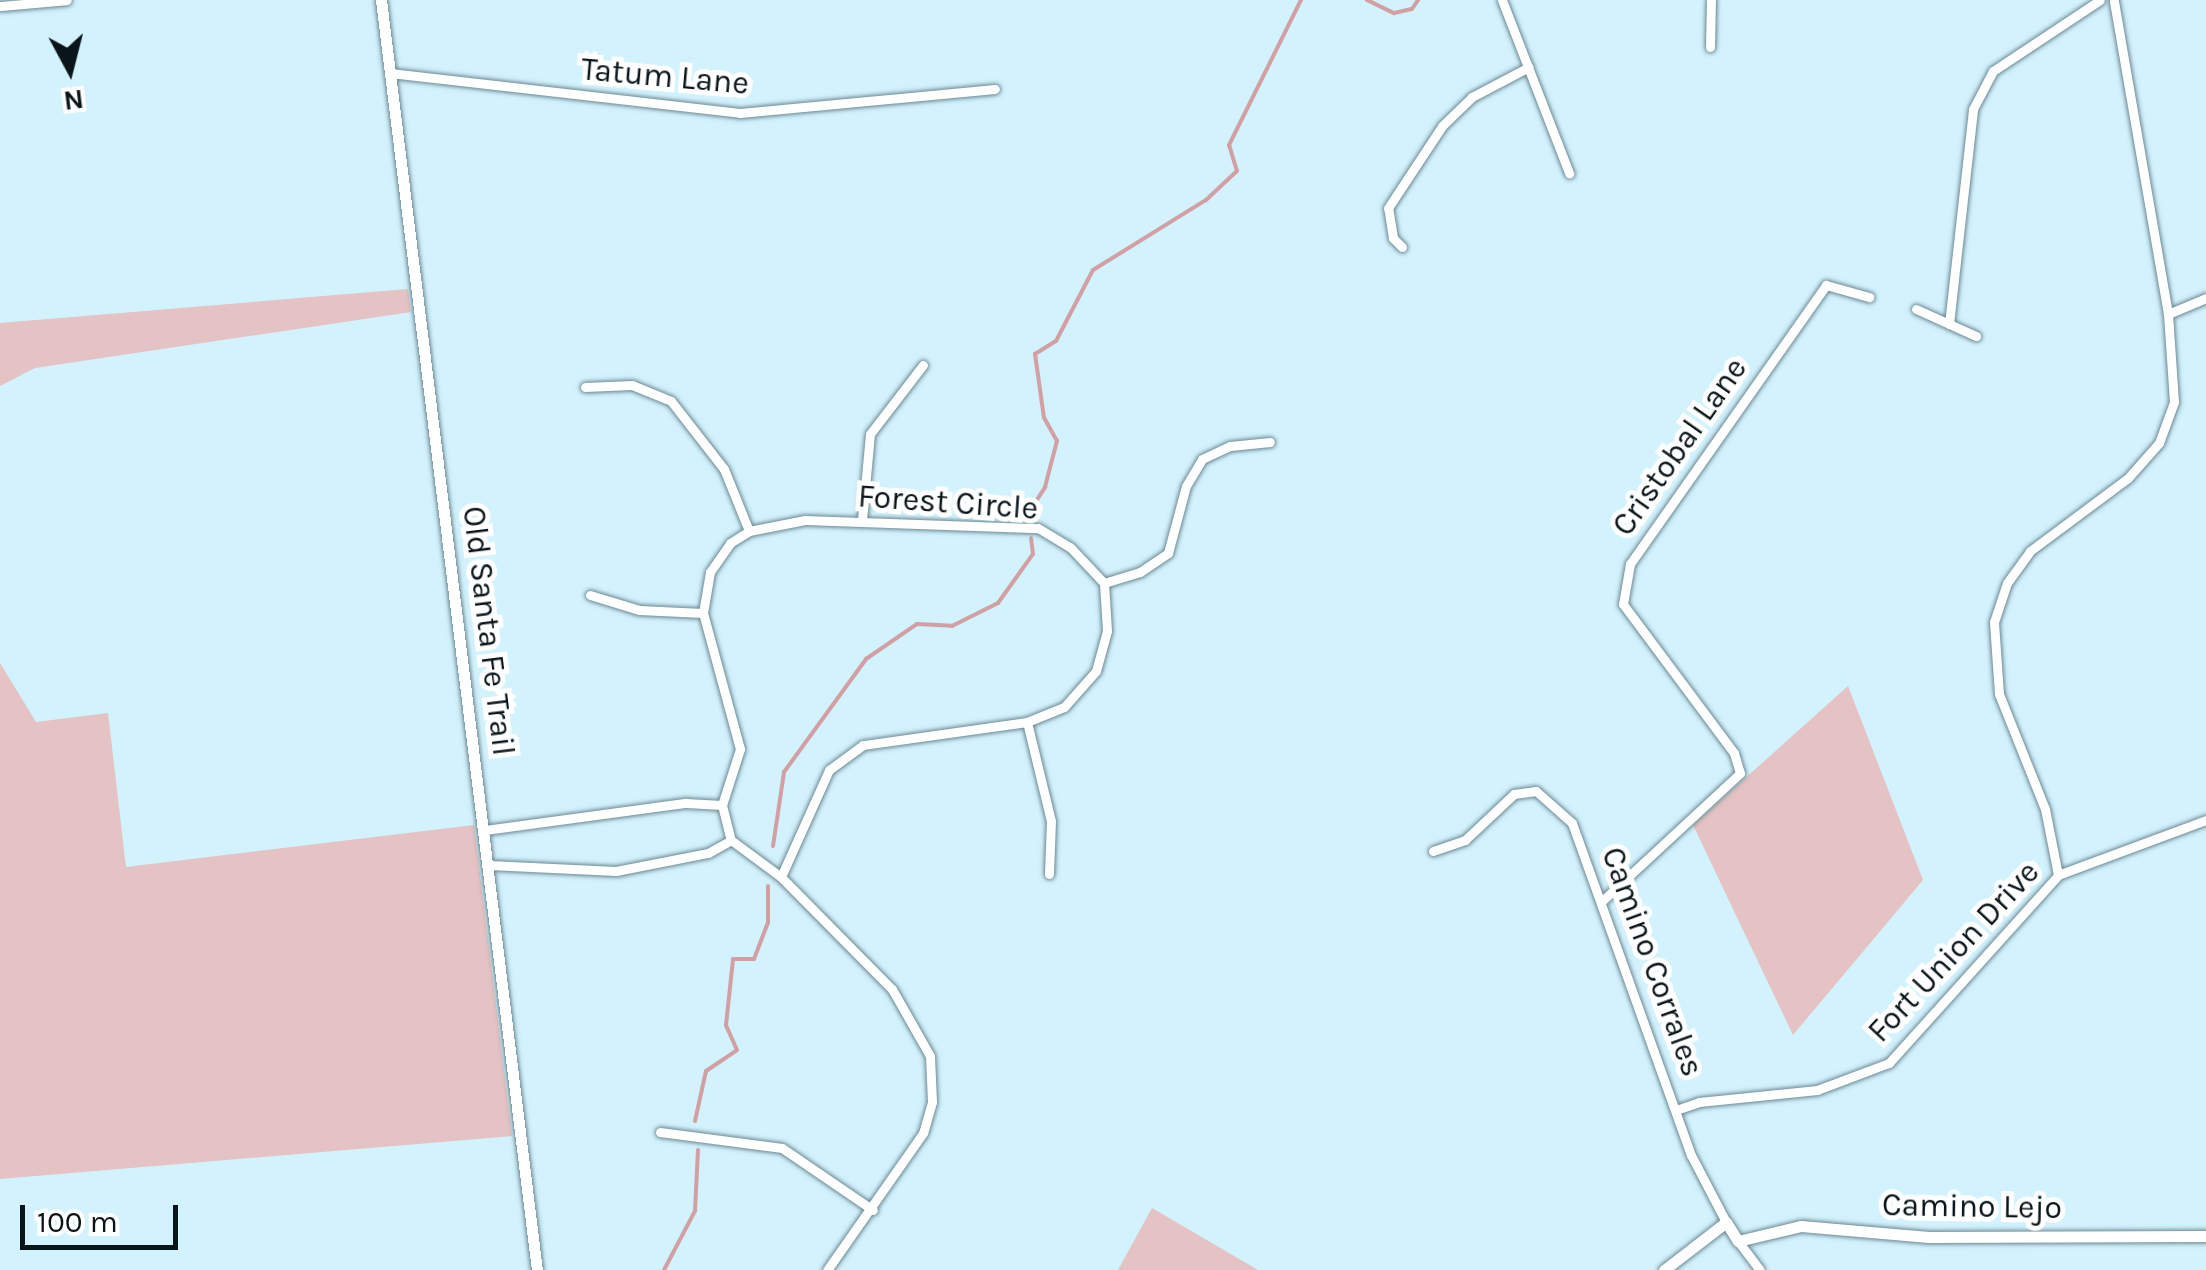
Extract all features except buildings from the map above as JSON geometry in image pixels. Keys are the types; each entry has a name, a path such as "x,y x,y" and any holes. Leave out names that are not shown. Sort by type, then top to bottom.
{"street":[{"path":"0,6 67,0"},
{"name":"Old Santa Fe Trail","path":"381,0 537,1270"},
{"path":"1502,0 1569,172"},
{"path":"1710,47 1711,0"},
{"path":"1949,324 1973,109 1992,71 2100,0"},
{"path":"2058,875 2045,809 1999,694 1994,622 2007,583 2030,551 2128,478 2160,444 2174,402 2168,314 2114,0"},
{"path":"1402,247 1392,238 1388,208 1442,126 1472,97 1529,68"},
{"name":"Tatum Lane","path":"390,73 740,112 995,89"},
{"name":"Cristobal Lane","path":"1602,901 1740,773 1734,753 1623,604 1630,564 1826,285 1869,297"},
{"path":"2168,314 2206,298"},
{"path":"1916,310 1976,336"},
{"path":"862,520 870,434 922,365"},
{"path":"585,387 632,385 671,402 707,441 749,530 730,543 710,572 703,613 739,738 738,768 722,805 731,840 781,877 892,989 930,1056 932,1102 923,1134 827,1270"},
{"path":"781,877 829,770 863,745 1027,722 1064,707 1096,671 1107,631 1104,583 1140,572 1168,553 1186,486 1202,459 1230,446 1270,442"},
{"name":"Forest Circle","path":"749,530 862,520 1038,528 1070,547 1104,583"},
{"path":"590,595 638,610 703,613"},
{"path":"1027,722 1050,821 1050,874"},
{"name":"Camino Corrales","path":"1433,852 1465,840 1514,794 1536,791 1572,823 1676,1110 1726,1222 1760,1270"},
{"path":"485,830 686,804 722,805"},
{"name":"Fort Union Drive","path":"1676,1110 1699,1102 1817,1090 1889,1062 2058,875 2206,820"},
{"path":"489,865 616,871 708,853 731,840"},
{"path":"660,1132 782,1148 873,1210"},
{"path":"1664,1270 1726,1222"},
{"name":"Camino Lejo","path":"1738,1241 1802,1226 1929,1237 2206,1236"}],"shaded area":[{"path":"408,289 411,312 35,368 0,386 0,323"},
{"path":"0,663 36,722 108,713 126,867 474,825 512,1136 0,1179"},
{"path":"1848,686 1923,880 1793,1035 1693,825"},
{"path":"1152,1208 1258,1270 1118,1270"}],"waterway":[{"path":"1029,512 1045,487 1057,441 1044,418 1035,354 1056,341 1093,270 1206,200 1237,171 1229,145 1301,0"},
{"path":"1367,0 1394,13 1412,9 1418,0"},
{"path":"773,846 784,772 866,659 917,624 952,626 998,603 1033,554 1031,538"},
{"path":"695,1121 706,1071 737,1050 726,1025 733,959 754,959 768,923 768,886"},
{"path":"664,1270 695,1211 698,1150"}]}
